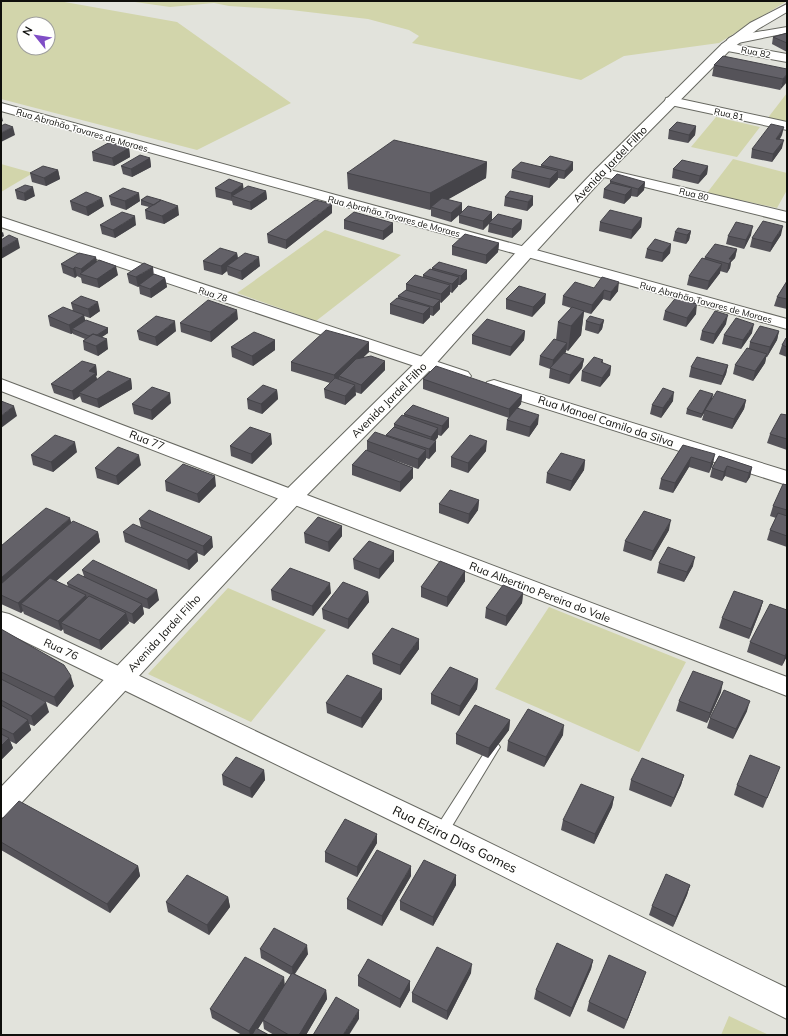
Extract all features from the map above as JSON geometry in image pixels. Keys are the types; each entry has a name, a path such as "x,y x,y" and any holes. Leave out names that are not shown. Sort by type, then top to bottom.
{"main road":[{"name":"Avenida Jardel Filho","path":"1,806 293,496 425,364 526,252 601,172 729,43 754,26 787,7"}],"street":[{"path":"729,43 787,30"},
{"name":"Rua 82","path":"729,43 787,58"},
{"name":"Rua 81","path":"671,101 787,126"},
{"name":"Rua Abrahão Tavares de Moraes","path":"1,107 787,324"},
{"name":"Rua 80","path":"601,172 787,217"},
{"name":"Rua 78","path":"1,222 425,364"},
{"name":"Rua Manoel Camilo da Silva","path":"425,364 787,478"},
{"name":"Rua 77","path":"1,385 293,496"},
{"name":"Rua Albertino Pereira do Vale","path":"293,496 787,687"},
{"name":"Rua 76","path":"1,620 122,677"},
{"name":"Rua Elzira Dias Gomes","path":"122,677 441,832 787,1004"}],"lane":[{"path":"441,832 499,738"}],"green space":[{"path":"1,1 59,1 177,22 291,103 197,150 1,99"},
{"path":"128,1 787,1 719,43 624,56 581,80 412,43 419,36 409,30 368,19 291,10 229,6 214,3 170,7"},
{"path":"787,93 787,123 767,119"},
{"path":"716,117 760,127 737,157 691,147"},
{"path":"733,159 787,173 787,190 777,208 707,193"},
{"path":"1,164 33,173 1,192"},
{"path":"325,230 401,255 316,321 237,293"},
{"path":"228,588 326,630 251,722 148,674"},
{"path":"549,607 686,662 639,752 495,689"},
{"path":"729,1016 769,1035 721,1035"}],"building":[{"path":"787,33 787,43 773,37"},
{"path":"723,56 787,69 787,74 783,79 714,65"},
{"path":"677,122 696,126 689,135 669,130"},
{"path":"5,124 13,127 1,133 1,126"},
{"path":"771,124 784,127 776,139 784,140 773,154 752,149"},
{"path":"394,140 487,162 430,193 347,173"},
{"path":"110,142 129,148 112,158 92,152"},
{"path":"140,155 150,158 131,169 121,166"},
{"path":"550,156 573,162 565,171 541,165"},
{"path":"682,160 708,166 700,176 673,169"},
{"path":"521,162 558,171 550,179 512,170"},
{"path":"43,166 58,170 44,178 30,173"},
{"path":"617,174 645,182 638,189 610,181"},
{"path":"229,179 243,184 231,193 215,188"},
{"path":"611,183 632,188 625,195 604,189"},
{"path":"25,185 33,187 24,193 15,190"},
{"path":"248,186 266,191 250,202 232,196"},
{"path":"123,188 139,193 125,201 109,196"},
{"path":"510,191 533,196 528,202 505,197"},
{"path":"86,192 102,198 86,207 70,201"},
{"path":"147,196 161,200 154,205 141,200"},
{"path":"442,198 462,203 451,213 431,207"},
{"path":"161,200 178,206 162,216 145,210"},
{"path":"315,200 332,204 286,240 267,234"},
{"path":"468,206 492,212 483,221 459,215"},
{"path":"610,210 642,218 632,230 600,222"},
{"path":"122,212 135,216 113,230 100,225"},
{"path":"354,212 393,223 383,231 344,220"},
{"path":"498,214 522,220 512,229 489,223"},
{"path":"763,221 783,226 772,243 752,238"},
{"path":"736,222 753,226 746,240 728,236"},
{"path":"678,228 691,231 687,235 675,232"},
{"path":"465,234 499,243 486,255 452,246"},
{"path":"9,235 18,239 1,249 1,240"},
{"path":"655,239 671,244 663,253 647,249"},
{"path":"715,244 737,249 729,259 732,259 729,264 705,257"},
{"path":"220,248 237,253 221,266 203,261"},
{"path":"79,253 96,257 81,269 75,267 73,269 61,264"},
{"path":"245,253 259,257 241,271 227,266"},
{"path":"702,258 722,264 709,281 689,276"},
{"path":"99,260 116,266 97,279 80,274"},
{"path":"439,262 467,270 461,276 432,268"},
{"path":"144,263 153,267 136,277 127,274"},
{"path":"430,269 459,277 452,284 423,275"},
{"path":"154,274 165,278 150,289 139,285"},
{"path":"415,275 450,285 441,294 406,284"},
{"path":"602,277 619,282 611,292 604,290 592,305 563,296 575,282 594,288"},
{"path":"787,281 787,299 777,297"},
{"path":"519,286 546,294 533,307 506,299"},
{"path":"406,290 440,300 433,307 398,296"},
{"path":"678,295 695,300 693,303 697,304 687,318 665,311"},
{"path":"81,296 98,302 88,309 71,303"},
{"path":"397,298 430,307 423,314 390,304"},
{"path":"208,300 237,310 210,332 180,323"},
{"path":"63,307 84,315 69,325 48,316"},
{"path":"572,307 584,311 571,326 558,322"},
{"path":"715,311 728,315 715,334 702,331"},
{"path":"156,316 175,321 155,337 137,331"},
{"path":"590,316 604,320 600,325 586,321"},
{"path":"736,318 754,324 743,340 724,335"},
{"path":"487,319 525,331 511,347 472,335"},
{"path":"86,320 108,328 97,335 93,334 89,336 72,329"},
{"path":"760,326 779,331 770,347 750,342"},
{"path":"326,330 369,342 334,375 291,362"},
{"path":"254,332 275,340 252,356 231,347"},
{"path":"93,334 107,339 96,346 83,341"},
{"path":"787,338 787,347 782,345"},
{"path":"554,339 567,343 553,360 540,356"},
{"path":"747,348 767,354 755,371 735,365"},
{"path":"564,353 584,359 570,375 550,368"},
{"path":"371,356 385,361 361,385 339,376 356,359"},
{"path":"594,357 603,360 601,362 611,366 602,378 582,371"},
{"path":"697,357 728,365 723,376 691,367"},
{"path":"82,361 96,365 89,371 96,373 72,391 51,384"},
{"path":"436,366 522,395 509,409 423,379"},
{"path":"108,371 131,379 97,399 79,393"},
{"path":"335,378 355,385 345,396 324,389"},
{"path":"263,385 277,390 261,404 247,399"},
{"path":"152,387 170,393 151,410 132,404"},
{"path":"663,388 674,392 663,408 652,405"},
{"path":"700,390 713,394 702,414 687,409"},
{"path":"717,391 746,400 734,419 705,410"},
{"path":"1,401 14,406 1,416"},
{"path":"413,405 449,418 442,426 404,414"},
{"path":"517,408 539,415 530,427 507,420"},
{"path":"781,414 787,415 787,439 770,434"},
{"path":"402,415 438,428 431,437 394,424"},
{"path":"250,427 271,434 251,454 230,446"},
{"path":"394,427 436,441 429,449 386,435"},
{"path":"375,432 426,450 418,459 367,441"},
{"path":"55,435 75,442 51,462 31,455"},
{"path":"470,435 487,441 468,463 451,457"},
{"path":"683,445 715,454 711,463 691,457 675,483 661,479"},
{"path":"118,447 139,455 116,476 95,468"},
{"path":"366,450 413,468 400,482 352,465"},
{"path":"561,453 585,460 572,481 547,473"},
{"path":"719,456 752,467 749,473 727,466 724,472 712,468"},
{"path":"183,464 215,476 197,494 165,481"},
{"path":"783,484 787,485 787,510 773,506"},
{"path":"450,490 479,500 469,514 439,504"},
{"path":"46,508 70,518 1,578 1,546"},
{"path":"149,510 212,537 203,546 139,519"},
{"path":"644,511 671,520 653,551 625,541"},
{"path":"778,513 787,516 787,536 770,530"},
{"path":"318,517 342,526 328,542 304,533"},
{"path":"73,521 98,532 18,603 1,595 1,584"},
{"path":"133,524 197,551 187,560 123,532"},
{"path":"369,541 394,551 379,569 353,559"},
{"path":"668,547 695,557 687,572 659,563"},
{"path":"93,560 157,590 147,599 82,570"},
{"path":"440,561 465,571 447,597 421,587"},
{"path":"290,568 330,583 312,606 271,590"},
{"path":"78,574 142,604 132,614 67,583"},
{"path":"50,578 86,595 58,621 21,604"},
{"path":"343,582 368,592 348,619 322,609"},
{"path":"503,585 523,593 506,616 486,608"},
{"path":"734,591 763,601 751,629 722,618"},
{"path":"89,596 126,613 99,640 61,623"},
{"path":"770,604 787,610 787,652 785,656 750,642"},
{"path":"392,628 419,639 400,665 372,654"},
{"path":"1,629 64,665 71,676 54,697 1,672"},
{"path":"450,667 478,679 460,706 431,694"},
{"path":"693,671 723,682 710,713 679,701"},
{"path":"347,675 382,689 361,718 326,703"},
{"path":"1,679 46,702 31,716 1,700"},
{"path":"724,690 750,701 736,729 710,718"},
{"path":"1,705 28,720 13,734 1,728"},
{"path":"475,705 510,720 489,748 456,734"},
{"path":"528,709 564,725 546,757 508,741"},
{"path":"1,734 9,738 1,746"},
{"path":"750,755 780,767 767,798 737,785"},
{"path":"236,757 264,770 250,788 222,775"},
{"path":"642,758 684,775 674,798 631,780"},
{"path":"581,784 614,797 595,834 563,820"},
{"path":"19,801 138,866 107,904 1,842 1,820"},
{"path":"345,819 377,834 357,867 325,852"},
{"path":"377,850 411,866 382,916 347,899"},
{"path":"424,860 456,875 433,917 400,901"},
{"path":"666,874 690,885 676,917 652,906"},
{"path":"187,875 228,897 207,925 166,902"},
{"path":"274,928 307,945 292,967 260,949"},
{"path":"557,943 593,960 572,1008 536,990"},
{"path":"437,947 472,964 447,1011 412,993"},
{"path":"609,955 646,972 627,1020 589,1002"},
{"path":"245,957 284,977 249,1031 210,1009"},
{"path":"368,959 410,981 400,999 358,976"},
{"path":"292,973 326,990 299,1035 289,1035 263,1020"},
{"path":"336,997 359,1010 343,1035 313,1035"},
{"path":"256,1028 269,1035 252,1035"}]}
